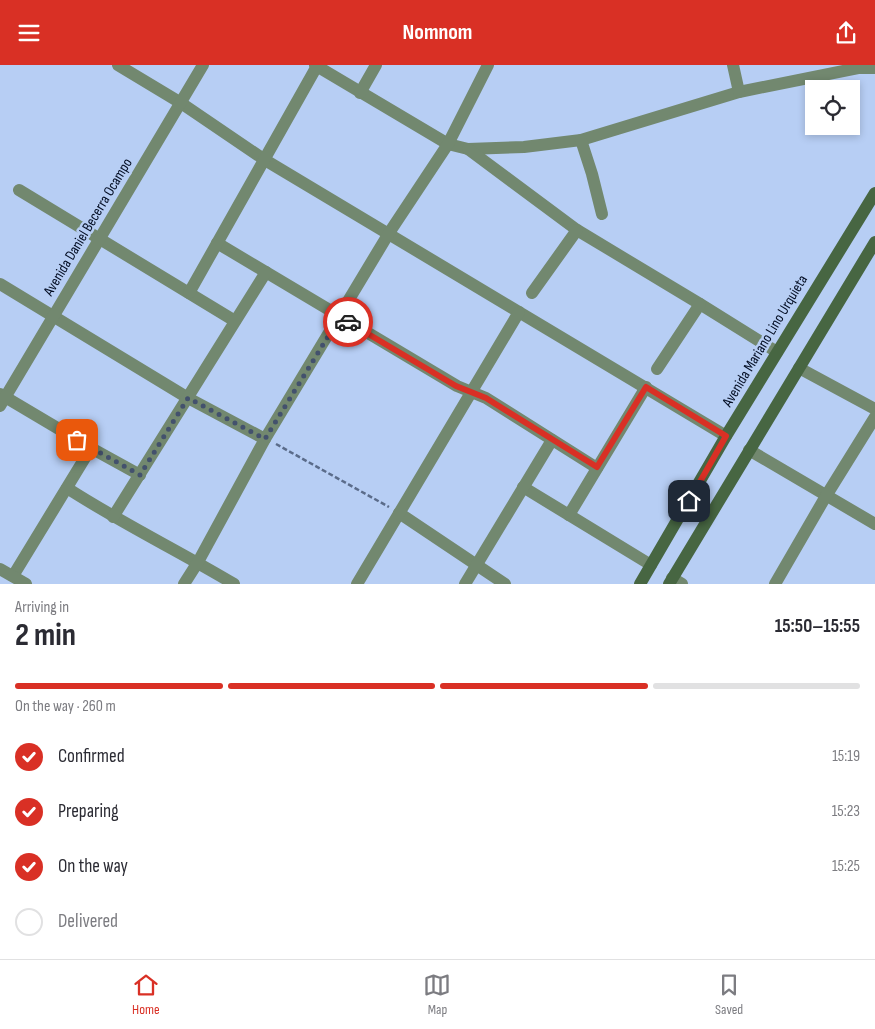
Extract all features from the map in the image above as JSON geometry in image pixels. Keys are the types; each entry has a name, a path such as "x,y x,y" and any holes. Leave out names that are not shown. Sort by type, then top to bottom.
{"main road":[{"name":"Avenida Mariano Lino Urquieta","path":"640,584 726,436 875,193"},
{"path":"674,582 748,450 870,262 875,243"}],"street":[{"path":"118,65 181,103 265,160 726,436"},
{"name":"Avenida Daniel Becerra Ocampo","path":"2,399 203,65"},
{"path":"360,93 376,65"},
{"path":"184,584 198,563 265,439 389,233 448,144 488,65"},
{"path":"733,65 739,91"},
{"path":"189,293 316,66 448,144 468,149 524,147 581,140 739,91 858,67 875,68"},
{"path":"581,140 602,214"},
{"path":"468,149 577,230 700,303 777,352"},
{"path":"19,190 235,321"},
{"path":"532,293 577,230"},
{"path":"217,243 456,386 486,398 597,467"},
{"path":"113,517 266,272"},
{"path":"0,284 188,398 265,439"},
{"path":"657,369 700,303"},
{"path":"357,584 519,312"},
{"path":"800,368 875,409"},
{"path":"569,515 646,387"},
{"path":"2,399 140,475"},
{"path":"780,582 826,496 875,417"},
{"path":"465,584 552,440"},
{"path":"12,576 91,448"},
{"path":"748,450 875,524"},
{"path":"523,487 651,565"},
{"path":"67,489 113,517 234,584"},
{"path":"399,513 505,584"},
{"path":"0,569 26,584"}],"path":[{"path":"265,439 293,452 399,513"}],"way so far":[{"path":"77,440 140,475 188,398 265,439 340,317 348,322"}],"route":[{"path":"348,322 456,386 486,398 597,467 646,387 726,436 689,501"}]}
